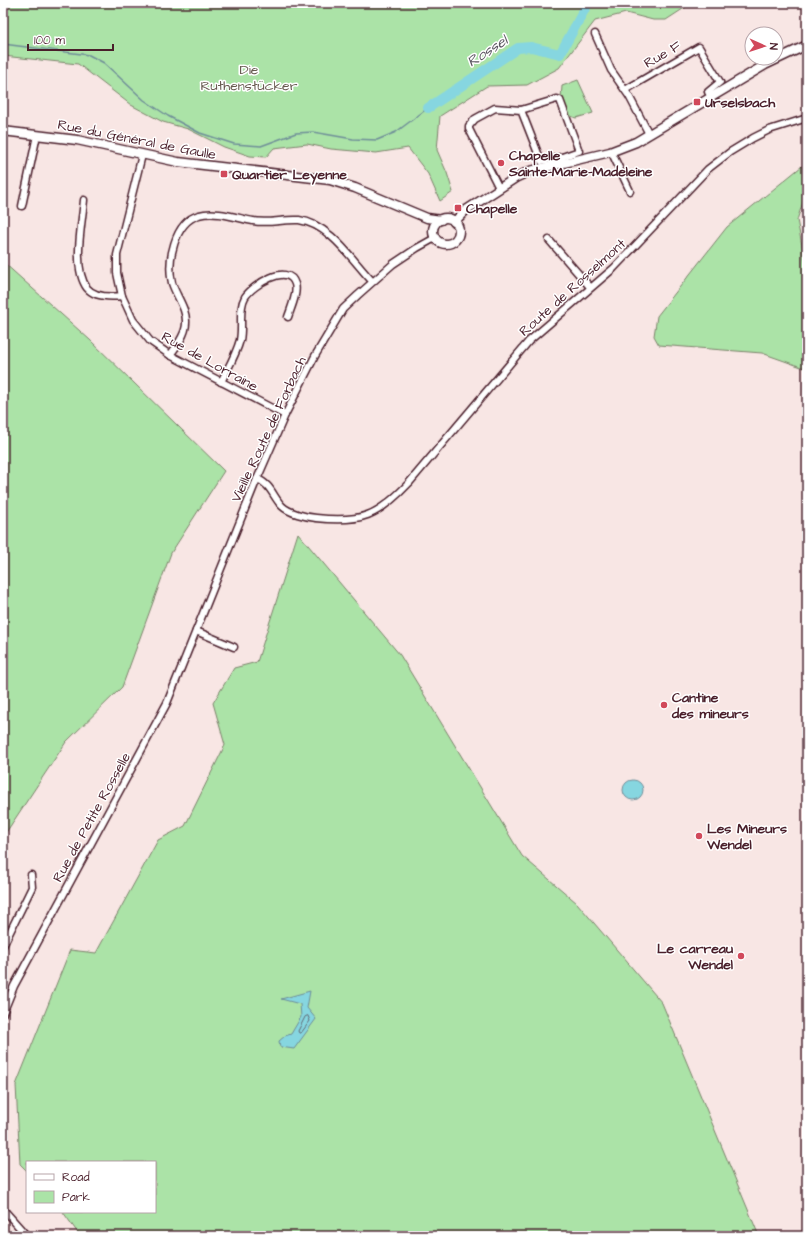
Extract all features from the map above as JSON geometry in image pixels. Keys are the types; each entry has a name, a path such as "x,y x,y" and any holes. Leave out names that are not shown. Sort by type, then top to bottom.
{"main road":[{"path":"454,222 466,210 499,188 530,171 563,160 611,151 649,134 777,58 807,45"},
{"name":"Rue du Général de Gaulle","path":"3,131 77,140 142,155 199,165 330,180 355,188 427,218 441,220"},
{"path":"427,218 434,228 435,238 443,244 452,243 456,239 459,230 454,222 445,219 441,220 434,228"}],"street":[{"path":"595,34 611,70 625,90 649,134"},
{"name":"Rue F","path":"625,90 699,47 720,82 708,92 711,97"},
{"path":"499,188 470,132 469,126 475,119 495,108 521,110 558,99 560,100 579,151 563,160 541,161 521,110"},
{"name":"Route de Rosselmont","path":"258,479 268,486 282,507 306,517 350,520 364,517 380,509 392,500 409,483 528,341 614,268 708,169 730,152 753,138 769,130 807,118"},
{"path":"22,206 37,135"},
{"path":"611,151 630,191"},
{"name":"Rue de Lorraine","path":"142,155 117,255 117,273 122,296 133,320 150,341 170,355 285,415"},
{"path":"84,200 79,258 82,276 88,290 99,296 122,296"},
{"path":"170,355 185,331 187,322 170,276 172,253 176,240 186,223 199,215 209,214 269,223 288,220 310,223 321,228 343,248 372,281"},
{"name":"Vieille Route de Forbach","path":"242,515 285,415 315,356 344,310 372,281 411,252 435,238"},
{"path":"549,240 590,287"},
{"path":"221,382 237,350 241,330 242,304 251,290 275,276 286,275 292,278 296,285 288,317"},
{"name":"Rue de Petite Rosselle","path":"3,1013 14,986 164,709 242,515"},
{"path":"196,631 234,647"},
{"path":"3,946 32,887 31,875"},
{"path":"3,1209 23,1234"}],"green space":[{"name":"Die Ruthenstücker","path":"3,3 692,3 666,20 653,20 626,13 595,21 559,68 527,85 487,86 440,116 437,150 453,192 440,201 428,174 408,148 376,153 331,149 307,144 274,148 266,157 250,156 224,147 188,129 163,122 131,105 78,64 3,56"},
{"path":"578,80 593,113 576,118 568,115 561,99 562,86"},
{"path":"807,162 807,196 805,196 797,220 807,271 807,369 762,353 659,345 654,336 657,316 727,227"},
{"path":"3,262 90,340 224,471 171,553 122,687 66,742 3,837"},
{"path":"298,533 400,655 522,856 577,903 662,1003 759,1236 80,1236 64,1213 156,1213 156,1161 26,1161 26,1170 20,1164 16,1085 70,950 96,953 158,840 185,826 225,745 213,703 234,668 257,662"}],"water":[{"path":"633,780 640,783 643,790 640,797 633,800 626,797 623,790 626,783"},
{"path":"310,991 307,1008 316,1019 294,1049 280,1047 279,1041 285,1036 291,1034 301,1017 300,1004 281,999"}],"waterway":[{"name":"Rossel","path":"428,108 518,48 531,47 560,54 588,3"},
{"path":"3,44 89,55 104,63 144,100 168,116 200,133 234,144 261,146 296,133 313,132 353,139 377,140 396,132 428,108"}],"place":[{"name":"Urselsbach","path":"697,102"},
{"name":"Chapelle Sainte-Marie-Madeleine","path":"501,163"},
{"name":"Quartier Leyenne","path":"224,174"},
{"name":"Chapelle","path":"458,208"},
{"name":"Cantine des mineurs","path":"664,705"},
{"name":"Les Mineurs Wendel","path":"699,836"},
{"name":"Le carreau Wendel","path":"741,956"}]}
